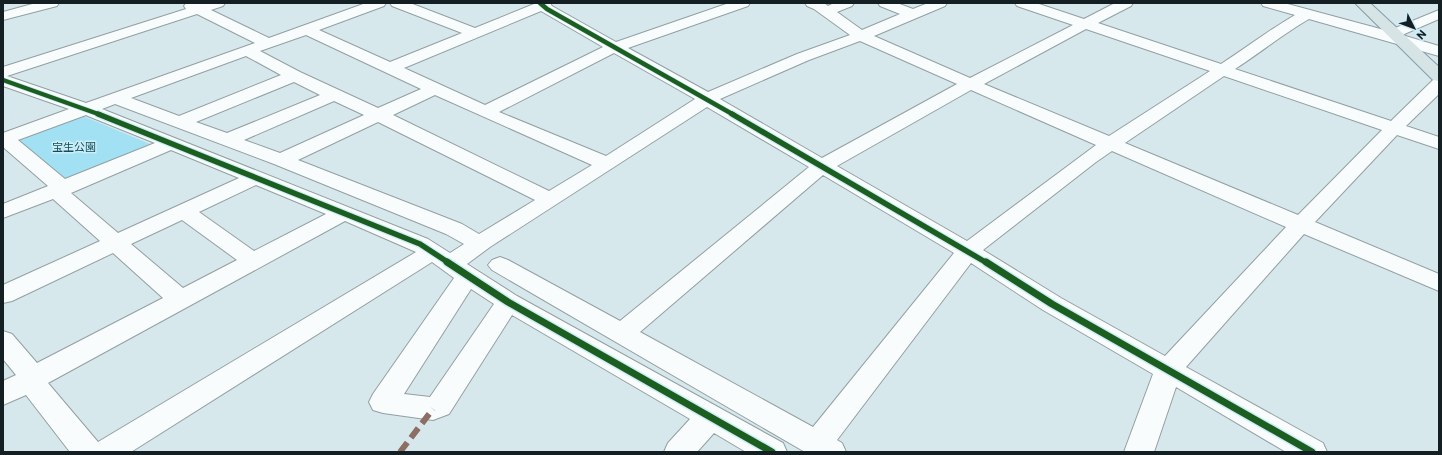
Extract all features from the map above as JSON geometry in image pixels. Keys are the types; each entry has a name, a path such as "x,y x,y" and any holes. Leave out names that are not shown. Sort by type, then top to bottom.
{"main road":[{"path":"1362,3 1439,76"}],"street":[{"path":"3,16 52,3"},
{"path":"4,79 192,6 218,3"},
{"path":"4,139 378,3"},
{"path":"397,3 474,33"},
{"path":"390,68 544,6 569,3"},
{"path":"485,112 613,48 742,3"},
{"path":"812,3 861,36 1110,144 1439,283"},
{"path":"826,11 847,3"},
{"path":"885,3 912,14"},
{"path":"106,452 450,264 549,199 607,164 707,99 803,57 861,36 940,3"},
{"path":"1022,3 1393,129 1439,143"},
{"path":"622,333 822,166 970,84 1126,3"},
{"path":"1268,3 1306,14 1397,36 1439,51"},
{"path":"192,6 268,43"},
{"path":"544,6 613,48 707,99 968,251 1052,304 1312,452"},
{"path":"500,265 824,448 968,251 1089,158 1252,51 1279,30 1306,14"},
{"path":"1397,36 1439,14"},
{"path":"306,29 485,112 607,164"},
{"path":"248,51 294,76 378,115 549,199"},
{"path":"180,122 294,76"},
{"path":"4,79 87,109 420,244 508,302 772,452"},
{"path":"1139,452 1168,370 1301,225 1393,129 1439,84"},
{"path":"281,160 435,89"},
{"path":"227,140 334,95"},
{"path":"114,98 281,160 454,229 480,244"},
{"path":"4,139 63,188"},
{"path":"3,212 172,143"},
{"path":"3,295 257,177"},
{"path":"63,188 60,194 181,300"},
{"path":"184,211 253,261"},
{"path":"3,394 344,213"},
{"path":"450,264 382,402 433,409 439,406 508,302"},
{"path":"3,341 34,378 35,386 88,452"},
{"path":"679,452 711,416"}],"green space":[{"name":"宝生公園","path":"78,114 150,144 66,179 16,138"}],"marked path":[{"path":"400,452 433,409"}],"cycle path":[{"path":"540,3 547,9 707,99 968,251 1052,304 1312,452"},
{"path":"3,80 94,112 420,244 508,302 772,452"}]}
